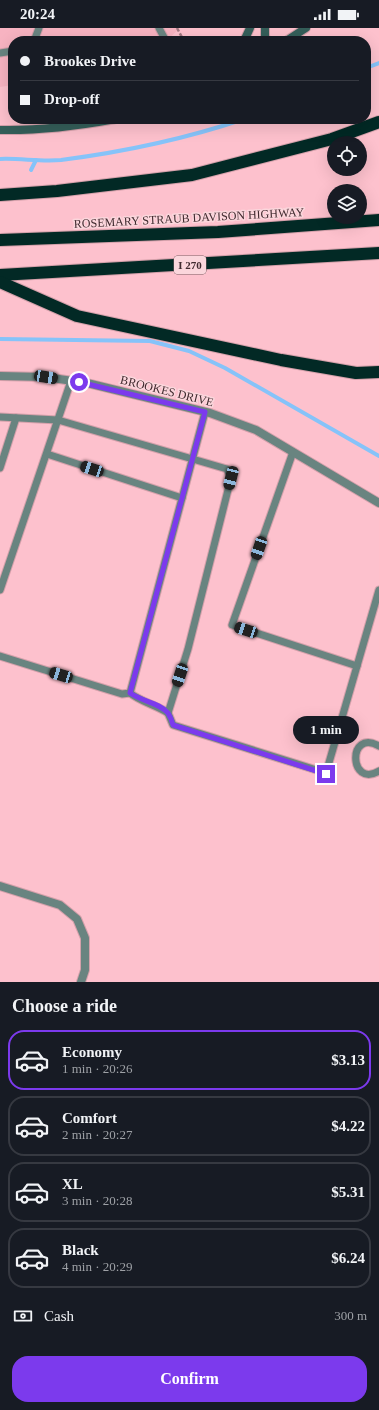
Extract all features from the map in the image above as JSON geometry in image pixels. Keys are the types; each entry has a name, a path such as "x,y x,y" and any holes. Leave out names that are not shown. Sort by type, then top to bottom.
{"highway":[{"path":"0,195 57,191 192,175 332,139 379,122"},
{"name":"ROSEMARY STRAUB DAVISON HIGHWAY","path":"0,240 218,232 379,220"},
{"name":"I 270","path":"0,276 379,253"},
{"path":"0,282 77,316 281,360 356,373 379,372"}],"street":[{"path":"294,36 306,28"},
{"path":"0,130 64,127 84,124"},
{"name":"BROOKES DRIVE","path":"0,376 46,377 87,383 205,412 256,430 379,503"},
{"path":"0,886 60,905 77,919 85,938 85,970 81,982"}],"lane":[{"path":"0,590 71,381"},
{"path":"130,693 205,412"},
{"path":"0,417 58,420 227,469 231,478 188,649 168,713"},
{"path":"0,468 16,418"},
{"path":"293,452 232,625 357,666"},
{"path":"46,454 182,498"},
{"path":"0,656 122,694 130,693 168,713 173,725 326,774 379,590"},
{"path":"379,746 372,743 362,745 358,748 354,757 355,762 361,771 370,774 379,771"}],"shaded area":[{"path":"0,28 180,28 171,36 8,36 8,86 0,87"}],"waterway":[{"path":"371,66 379,63"},
{"path":"0,159 61,160 107,153 177,139 228,124"},
{"path":"31,170 36,160"},
{"path":"0,339 150,341 189,351 225,368 379,456"}],"route":[{"path":"79,382 205,412 130,693 168,713 173,725 326,774"}]}
